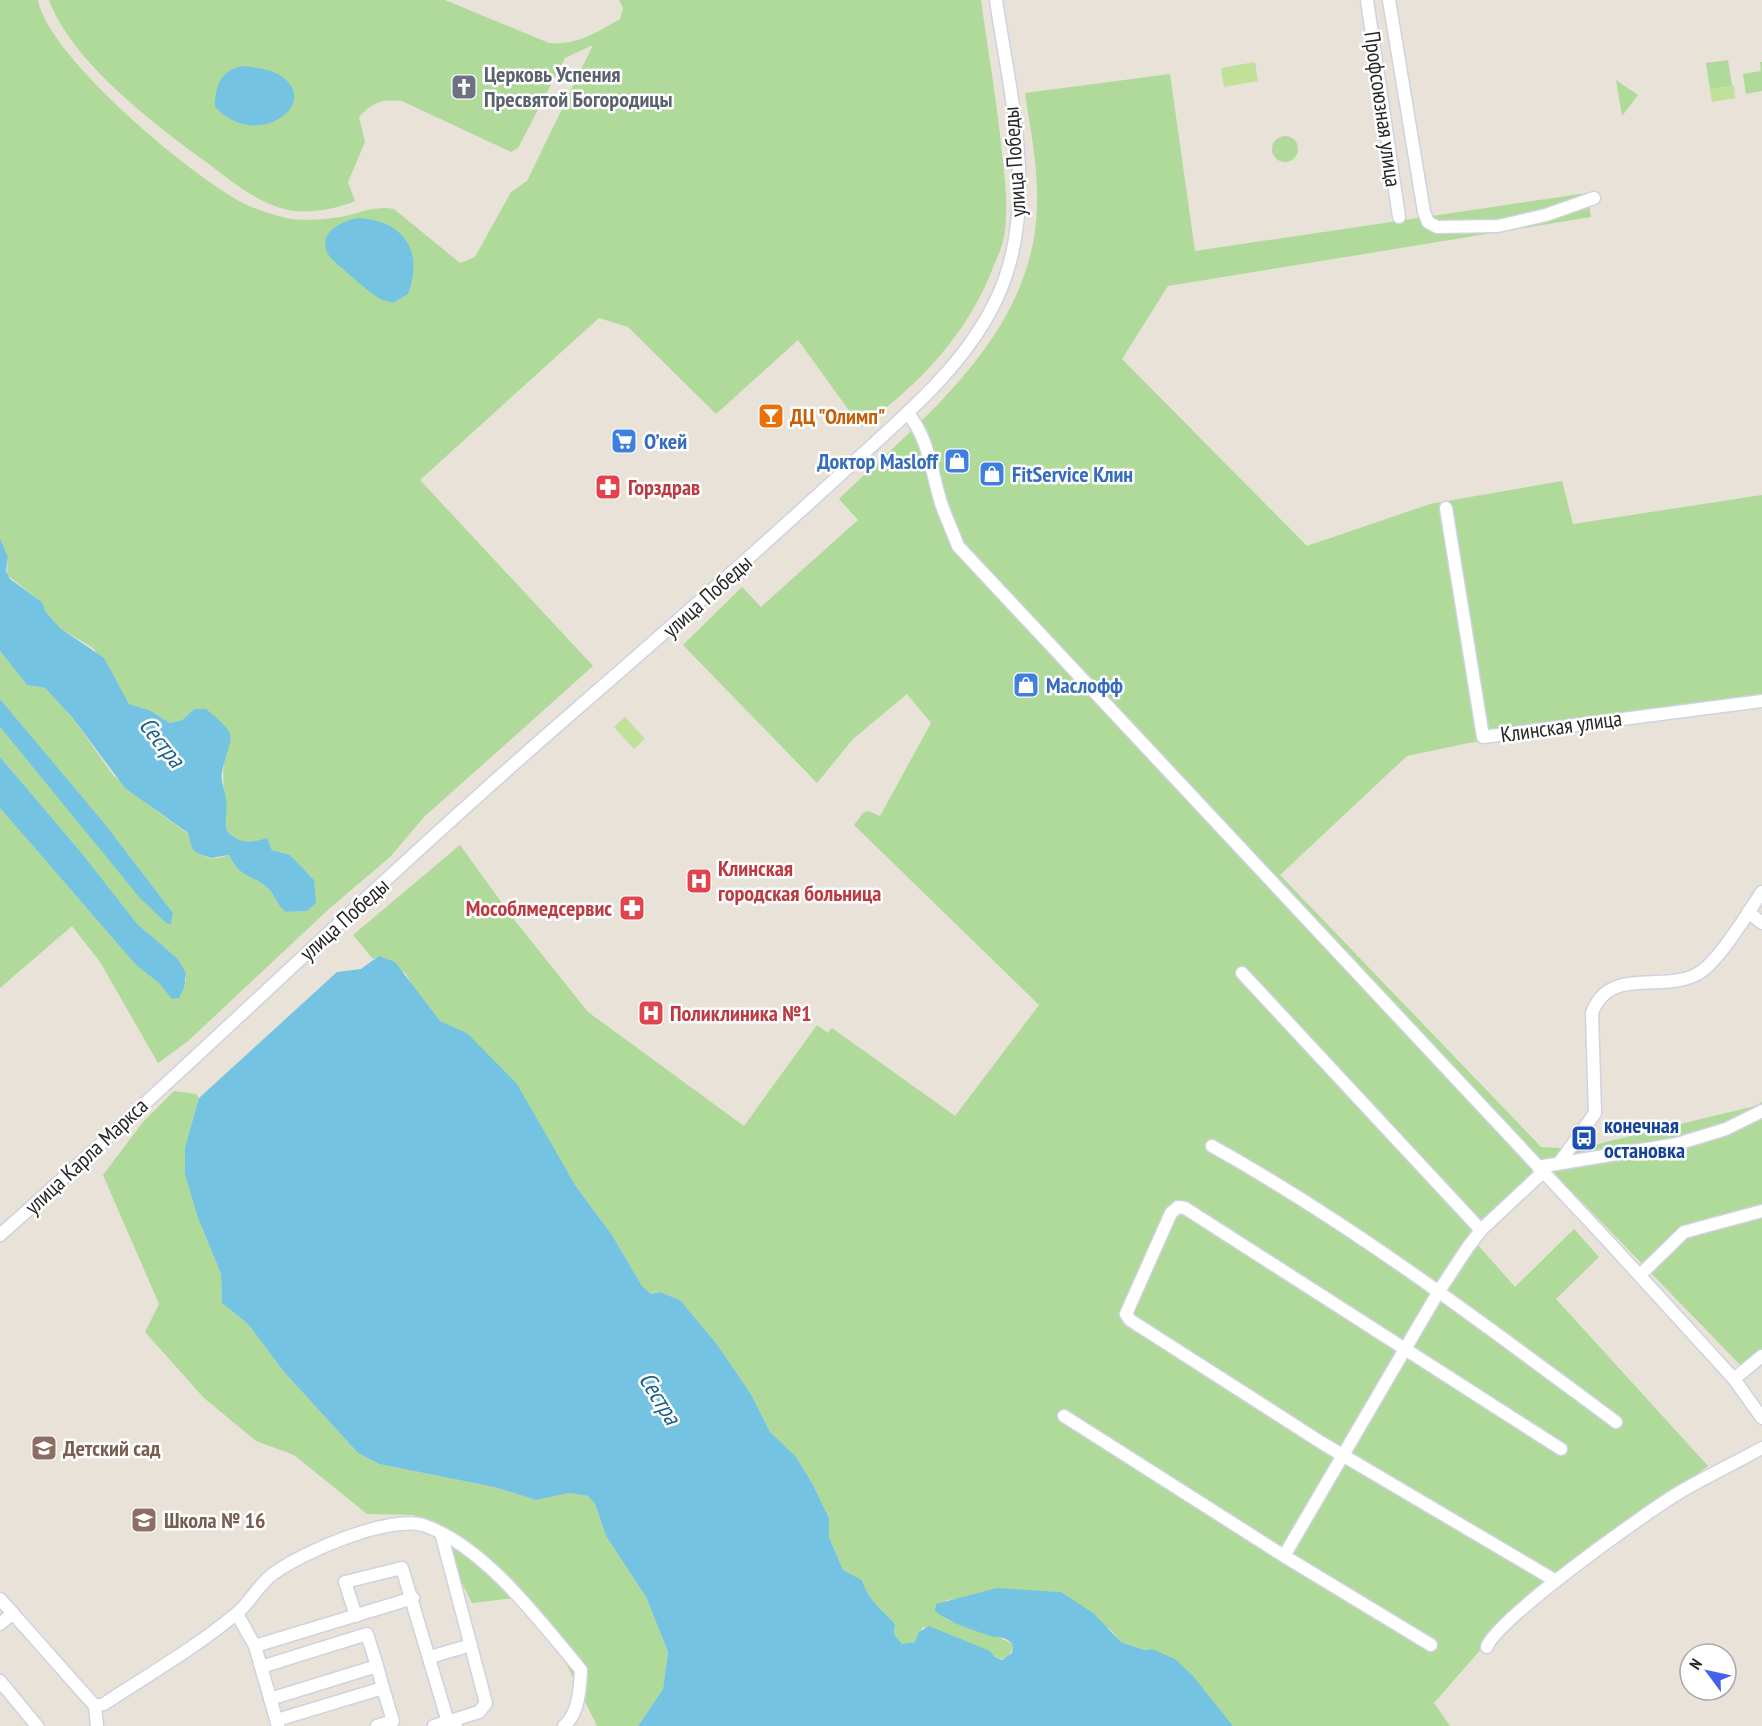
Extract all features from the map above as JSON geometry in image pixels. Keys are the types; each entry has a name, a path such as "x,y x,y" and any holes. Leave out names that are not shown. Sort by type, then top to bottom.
{"street":[{"name":"улица Победы","path":"171,1077 509,768 735,572 907,413 954,364 986,319 1003,284 1015,247 1020,209 1018,164 996,0"},
{"name":"Профсоюзная улица","path":"1367,0 1399,217"},
{"path":"1389,0 1424,212 1428,222 1437,227 1498,226 1546,215 1594,198"},
{"path":"907,413 915,421 921,435 942,506 958,546 1640,1275 1734,1378 1762,1418"},
{"name":"Клинская улица","path":"1446,508 1483,737 1762,701"},
{"path":"1560,1162 1595,1113 1592,1012 1594,1006 1607,991 1620,984 1684,980 1703,970 1762,892"},
{"path":"1748,912 1762,923"},
{"path":"1242,973 1481,1230"},
{"name":"улица Карла Маркса","path":"0,1235 171,1077"},
{"path":"1284,1556 1439,1291 1481,1230 1541,1170 1560,1162 1677,1144 1726,1129 1762,1111"},
{"path":"1212,1146 1313,1206 1439,1291 1616,1422"},
{"path":"1556,1581 1344,1456 1130,1320 1126,1314 1171,1213 1178,1207 1185,1208 1561,1449"},
{"path":"1640,1275 1684,1233 1762,1211"},
{"path":"1734,1378 1762,1356"},
{"path":"1064,1416 1284,1556 1431,1645"},
{"path":"1487,1647 1514,1616 1556,1581 1680,1492 1762,1448"},
{"path":"94,1706 104,1704 237,1614 272,1575 342,1538 402,1525 423,1525 441,1533 512,1587 581,1670 579,1696 570,1721 564,1726"},
{"path":"434,1726 452,1724 479,1712 486,1703 441,1533"},
{"path":"356,1616 345,1582 402,1568 452,1724"},
{"path":"255,1646 413,1598"},
{"path":"0,1599 94,1706 97,1726"},
{"path":"0,1624 13,1614"},
{"path":"237,1614 255,1646 278,1723 383,1688"},
{"path":"261,1666 367,1634 393,1721 377,1726"},
{"path":"430,1657 471,1645"},
{"path":"270,1699 377,1666"},
{"path":"0,1681 37,1726"}],"green space":[{"path":"0,0 38,0 48,24 68,53 95,83 161,144 194,170 247,205 291,219 305,220 336,218 377,209 394,209 460,263 475,257 511,192 527,181 593,45 565,58 518,148 511,152 402,101 383,101 373,105 359,117 365,142 348,182 355,201 322,210 296,211 265,202 245,190 185,147 140,110 95,68 76,46 60,23 49,0 445,0 549,43 559,43 586,37 620,19 623,8 619,0 981,0 1000,134 1006,192 1006,221 1001,248 983,290 971,313 940,356 903,394 861,427 798,340 716,414 628,327 599,318 420,480 593,666 424,817 390,857 330,908 187,1042 158,1063 100,962 72,926 0,988 0,808 136,965 160,984 186,981 186,973 178,959 136,924 80,851 0,757 0,727 141,898 166,923 171,923 173,913 105,824 0,699 0,651 27,685 45,688 72,717 113,775 188,834 195,847 203,855 208,858 221,858 229,855 238,869 269,889 286,912 307,911 314,896 314,880 290,855 272,850 267,838 246,841 236,838 227,831 224,764 194,709 182,720 170,723 149,710 129,704 113,675 93,648 60,628 46,612 42,602 7,575 8,557 0,538"},
{"path":"1728,60 1732,86 1710,89 1706,63"},
{"path":"1255,62 1258,81 1224,87 1221,68"},
{"path":"1760,62 1762,62 1762,91 1746,94 1743,74 1761,71"},
{"path":"1170,74 1195,251 1587,193 1591,217 1168,286 1122,359 1307,546 1430,504 1562,481 1573,524 1762,495 1762,706 1469,743 1407,756 1280,875 1541,1147 1577,1149 1755,1106 1762,1102 1762,1364 1750,1375 1551,1170 1538,1167 1478,1245 1515,1287 1574,1229 1599,1257 1556,1299 1708,1466 1516,1609 1434,1703 1450,1726 1233,1726 1193,1677 1152,1649 1144,1650 1121,1642 1112,1631 1053,1591 946,1600 945,1619 1009,1642 1013,1645 1007,1657 997,1658 990,1651 923,1627 915,1642 902,1644 894,1634 895,1624 872,1599 862,1580 843,1570 829,1537 829,1518 813,1485 770,1432 751,1394 716,1343 680,1300 660,1292 651,1294 642,1286 612,1235 575,1185 549,1142 467,1033 440,1021 417,994 406,974 379,956 373,959 353,935 460,845 512,917 588,1012 744,1126 817,1025 828,1033 832,1028 955,1116 1039,1005 854,825 863,813 868,811 880,816 931,723 907,694 853,739 817,783 683,645 742,587 761,607 858,520 839,499 939,403 970,368 997,331 1018,291 1032,248 1037,187 1025,93"},
{"path":"1616,80 1638,95 1622,116"},
{"path":"1734,86 1735,98 1712,102 1710,89"},
{"path":"1285,136 1294,140 1298,149 1294,158 1285,162 1276,158 1272,149 1276,140"},
{"path":"625,717 645,739 634,749 614,727"},
{"path":"174,1091 196,1094 199,1098 185,1147 198,1218 221,1274 222,1303 248,1324 284,1372 358,1453 379,1464 494,1487 536,1500 570,1493 588,1496 595,1504 606,1536 646,1597 668,1652 663,1689 638,1726 597,1726 560,1651 515,1598 472,1603 435,1530 414,1515 367,1514 294,1455 256,1441 204,1398 145,1332 159,1304 103,1175 143,1122"}],"water":[{"path":"244,66 275,73 284,78 293,89 294,101 288,111 278,120 264,125 248,125 231,120 215,107 216,92 221,79 230,71"},
{"path":"359,218 375,220 399,232 407,241 412,252 414,265 408,294 393,303 380,299 371,292 333,260 326,249 325,242 332,230 338,225"},
{"name":"Сестра","path":"0,538 8,557 6,571 10,579 42,602 46,612 60,628 104,658 129,704 149,710 170,723 182,720 194,709 206,709 225,726 231,737 222,775 227,831 236,838 246,841 267,838 272,850 290,855 314,880 316,903 307,911 286,912 269,889 238,869 229,855 211,858 197,853 192,848 188,833 125,788 72,717 45,688 27,685 0,651"},
{"path":"0,699 105,824 173,913 171,924 166,923 140,898 0,727"},
{"path":"0,757 80,851 137,924 178,959 186,973 184,988 179,998 172,999 160,984 136,965 0,808"},
{"name":"Сестра","path":"379,956 395,962 440,1021 467,1033 517,1084 575,1185 612,1235 642,1286 651,1294 660,1292 680,1300 716,1343 751,1394 770,1432 796,1457 813,1485 829,1518 829,1537 843,1570 862,1580 872,1599 895,1624 894,1634 902,1644 915,1642 919,1632 929,1626 990,1651 1002,1660 1012,1653 1013,1645 1010,1642 947,1619 935,1611 936,1604 997,1588 1061,1592 1093,1613 1121,1642 1144,1650 1152,1649 1175,1659 1193,1676 1233,1726 638,1726 663,1689 668,1652 646,1597 606,1536 595,1504 588,1496 570,1493 536,1500 494,1487 379,1464 358,1453 284,1372 248,1324 222,1303 221,1274 198,1218 185,1174 185,1147 199,1098 337,972 361,969"}],"place":[{"name":"Церковь Успения Пресвятой Богородицы","path":"464,87"},
{"name":"ДЦ \"Олимп\"","path":"771,416"},
{"name":"О’кей","path":"624,441"},
{"name":"Доктор Masloff","path":"957,461"},
{"name":"FitService Клин","path":"992,474"},
{"name":"Горздрав","path":"608,487"},
{"name":"Маслофф","path":"1026,685"},
{"name":"Клинская городская больница","path":"699,881"},
{"name":"Мособлмедсервис","path":"632,908"},
{"name":"Поликлиника №1","path":"651,1013"},
{"name":"конечная остановка","path":"1584,1138"},
{"name":"Детский сад","path":"44,1448"},
{"name":"Школа № 16","path":"144,1520"}]}
